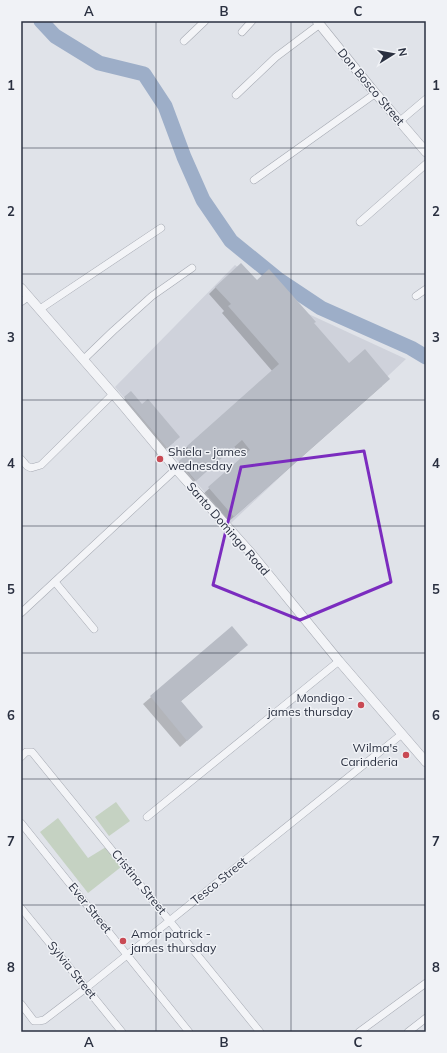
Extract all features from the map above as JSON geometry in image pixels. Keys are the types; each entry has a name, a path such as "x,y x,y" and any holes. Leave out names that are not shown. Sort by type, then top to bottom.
{"street":[{"path":"184,40 205,21"},
{"path":"242,32 252,21"},
{"path":"236,95 276,57 318,23"},
{"name":"Don Bosco Street","path":"318,23 426,152"},
{"path":"254,180 376,93"},
{"path":"400,121 426,100"},
{"path":"360,222 426,164"},
{"path":"40,309 161,228"},
{"path":"84,359 152,296 192,268"},
{"name":"Santo Domingo Road","path":"21,288 25,300 40,309 84,359 176,469 250,552 339,661 426,762"},
{"path":"416,296 426,289"},
{"path":"21,459 31,468 41,465 114,394"},
{"path":"21,612 176,469"},
{"path":"55,582 94,629"},
{"path":"147,817 339,661"},
{"name":"Tesco Street","path":"21,1004 34,1020 44,1020 86,988 402,734"},
{"name":"Cristina Street","path":"21,757 26,752 32,752 260,1032"},
{"name":"Ever Street","path":"21,823 190,1032"},
{"name":"Sylvia Street","path":"21,908 122,1032"},
{"path":"359,1032 426,983"},
{"path":"408,1032 426,1018"}],"highlighted area":[{"path":"364,451 391,582 300,620 213,585 241,467"}],"shaded area":[{"path":"235,265 262,285 302,311 406,359 231,523 115,387"}],"green space":[{"path":"116,802 130,821 109,836 95,817"},
{"path":"58,818 88,858 106,847 121,867 88,893 40,832"}],"building":[{"path":"241,263 257,280 269,269 316,322 314,323 349,363 365,349 390,379 234,517 208,487 250,450 242,440 196,481 179,461 190,451 187,446 279,364 228,306 231,304 215,287"},
{"path":"131,391 142,404 148,399 180,437 167,448 124,397"},
{"path":"232,626 248,645 181,701 203,727 187,741 150,696"}],"waterway":[{"path":"41,21 55,36 99,63 144,74 165,106 184,157 203,200 231,241 279,280 321,308 411,348 426,357"}],"place":[{"name":"Shiela - james wednesday","path":"160,459"},
{"name":"Mondigo - james thursday","path":"361,705"},
{"name":"Wilma's Carinderia","path":"406,755"},
{"name":"Amor patrick - james thursday","path":"123,941"}]}
